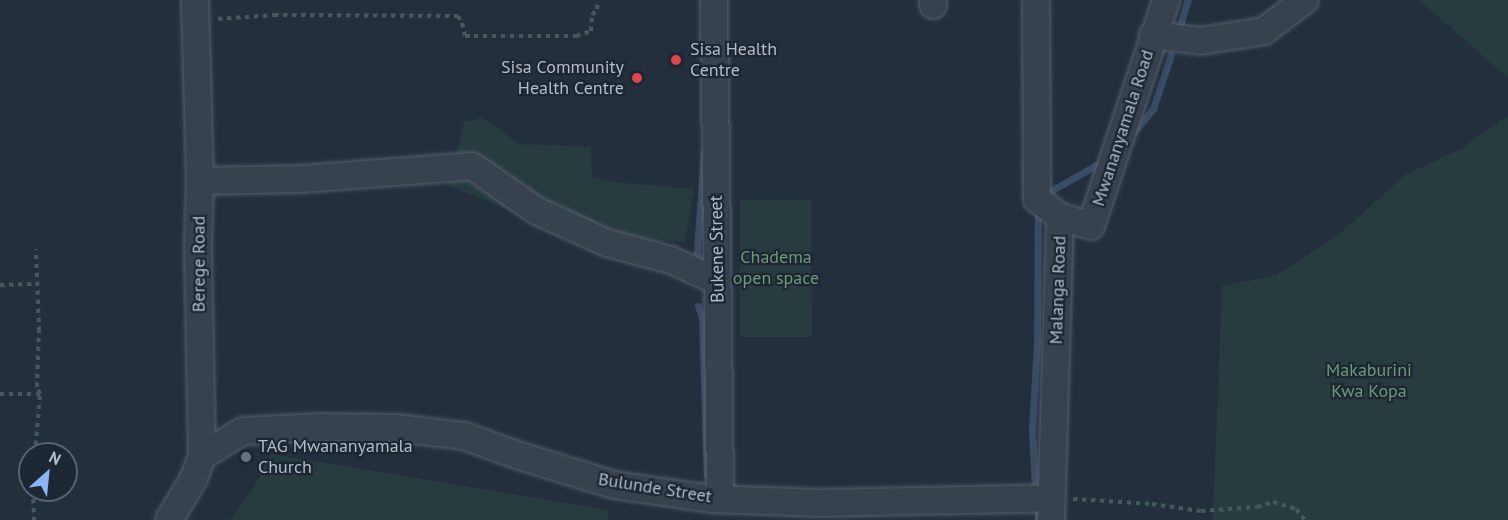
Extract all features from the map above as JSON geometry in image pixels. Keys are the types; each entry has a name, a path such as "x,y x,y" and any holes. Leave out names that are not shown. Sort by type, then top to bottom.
{"street":[{"name":"Berege Road","path":"170,520 190,485 202,456 198,245 200,181 195,0"},
{"name":"Bukene Street","path":"714,0 720,498"},
{"name":"Malanga Road","path":"1036,0 1037,199 1060,217 1051,509"},
{"name":"Mwananyamala Road","path":"1060,217 1092,226 1166,0"},
{"path":"1153,35 1201,41 1264,31 1305,0"},
{"path":"200,181 301,179 472,166 537,211 607,243 671,260 717,281"},
{"name":"Bulunde Street","path":"202,456 243,431 321,427 395,428 465,436 520,456 614,485 720,498 1051,509"}],"path":[{"path":"195,39 211,21 223,17 274,15 458,16 465,36 576,36 591,30 592,15 597,9 598,0"},
{"path":"35,442 40,394 37,387 36,249"},
{"path":"0,285 37,284"},
{"path":"0,394 40,394"},
{"path":"33,502 34,520"},
{"path":"1051,509 1152,504 1201,511 1257,507 1273,502 1296,509 1305,520"}],"green space":[{"path":"1419,0 1508,0 1508,78"},
{"name":"Makaburini Kwa Kopa","path":"1508,115 1508,520 1213,520 1222,286 1277,275 1336,237 1405,175 1461,149"},
{"path":"482,118 520,144 591,147 592,177 622,183 694,189 685,242 581,239 448,185 464,122"},
{"name":"Chadema open space","path":"740,200 811,200 812,337 740,337"},
{"path":"271,454 608,510 608,520 230,520 254,487"}],"waterway":[{"path":"1178,32 1188,0"},
{"path":"1132,134 1153,109 1171,55"},
{"path":"696,264 704,153"},
{"path":"1042,196 1105,160"},
{"path":"1035,489 1032,429 1037,343 1038,210"},
{"path":"698,306 702,317 707,475"},
{"path":"1038,509 1038,520"}],"place":[{"name":"Sisa Health Centre","path":"676,60"},
{"name":"Sisa Community Health Centre","path":"637,78"},
{"name":"TAG Mwananyamala Church","path":"246,457"}]}
